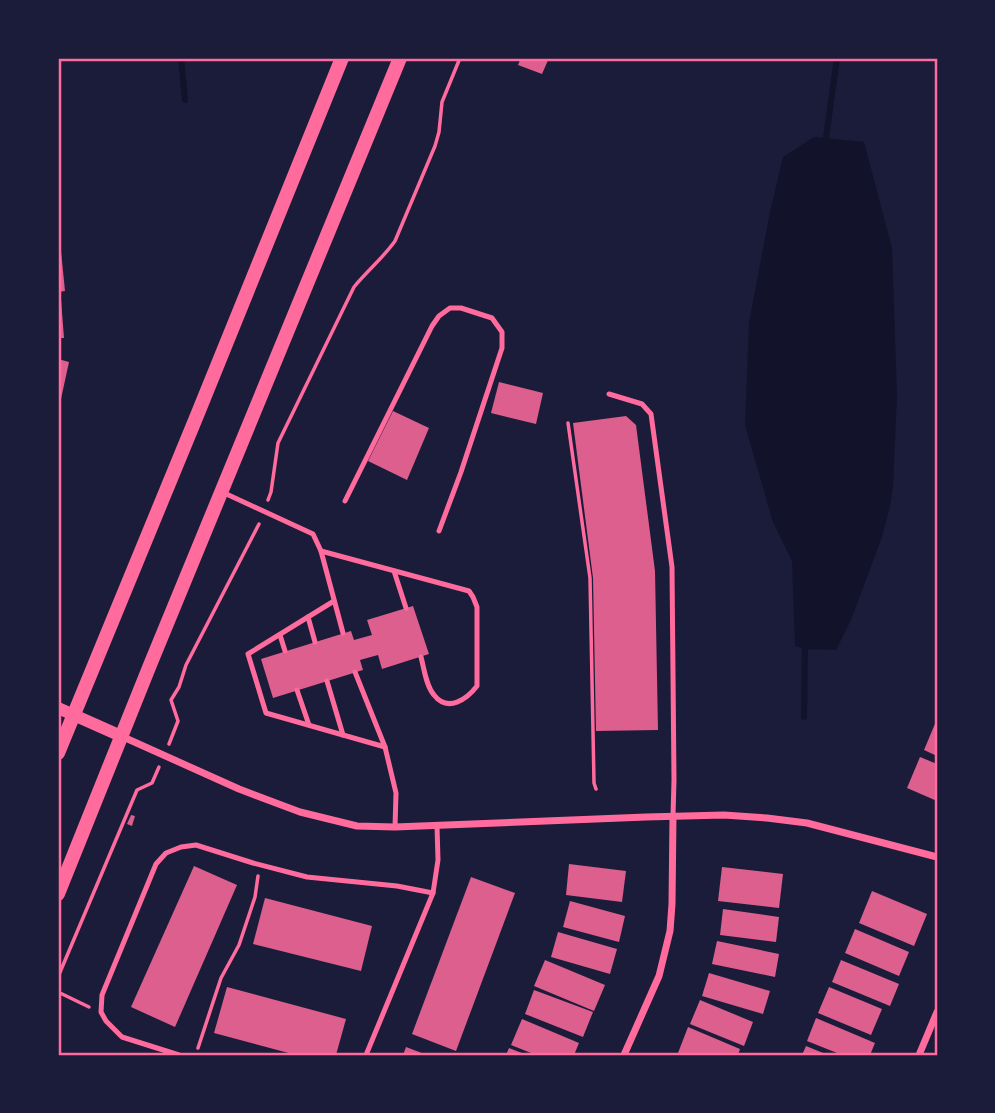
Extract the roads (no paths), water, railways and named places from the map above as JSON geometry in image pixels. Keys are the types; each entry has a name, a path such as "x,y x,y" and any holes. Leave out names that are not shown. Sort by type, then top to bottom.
{"main road":[{"path":"58,753 342,58"},
{"path":"58,894 400,58"}],"street":[{"path":"58,708 239,789 300,812 357,825 395,827 735,816 807,823 937,857"},
{"path":"624,1055 659,975 670,931 673,816"},
{"path":"919,1055 937,1012"}],"lane":[{"path":"345,501 432,326 439,316 450,308 461,307 492,318 502,332 502,348 439,531"},
{"path":"609,394 642,404 651,414 672,567 673,816"},
{"path":"222,492 313,534 321,551 343,634"},
{"path":"321,551 469,591 477,607 477,686 462,702 441,701 434,696 421,657"},
{"path":"394,571 405,608"},
{"path":"334,601 248,654 266,713 385,747"},
{"path":"308,617 315,642"},
{"path":"279,635 285,651"},
{"path":"355,672 385,747 396,793 395,827"},
{"path":"327,681 343,735"},
{"path":"297,690 309,725"},
{"path":"366,1055 433,892 438,860 437,826"},
{"path":"178,1055 122,1037 101,1012 102,995 156,864 166,853 196,845 307,877 433,892"}],"waterway":[{"path":"181,58 185,100"},
{"path":"825,145 837,58"},
{"path":"804,717 805,642"}]}
